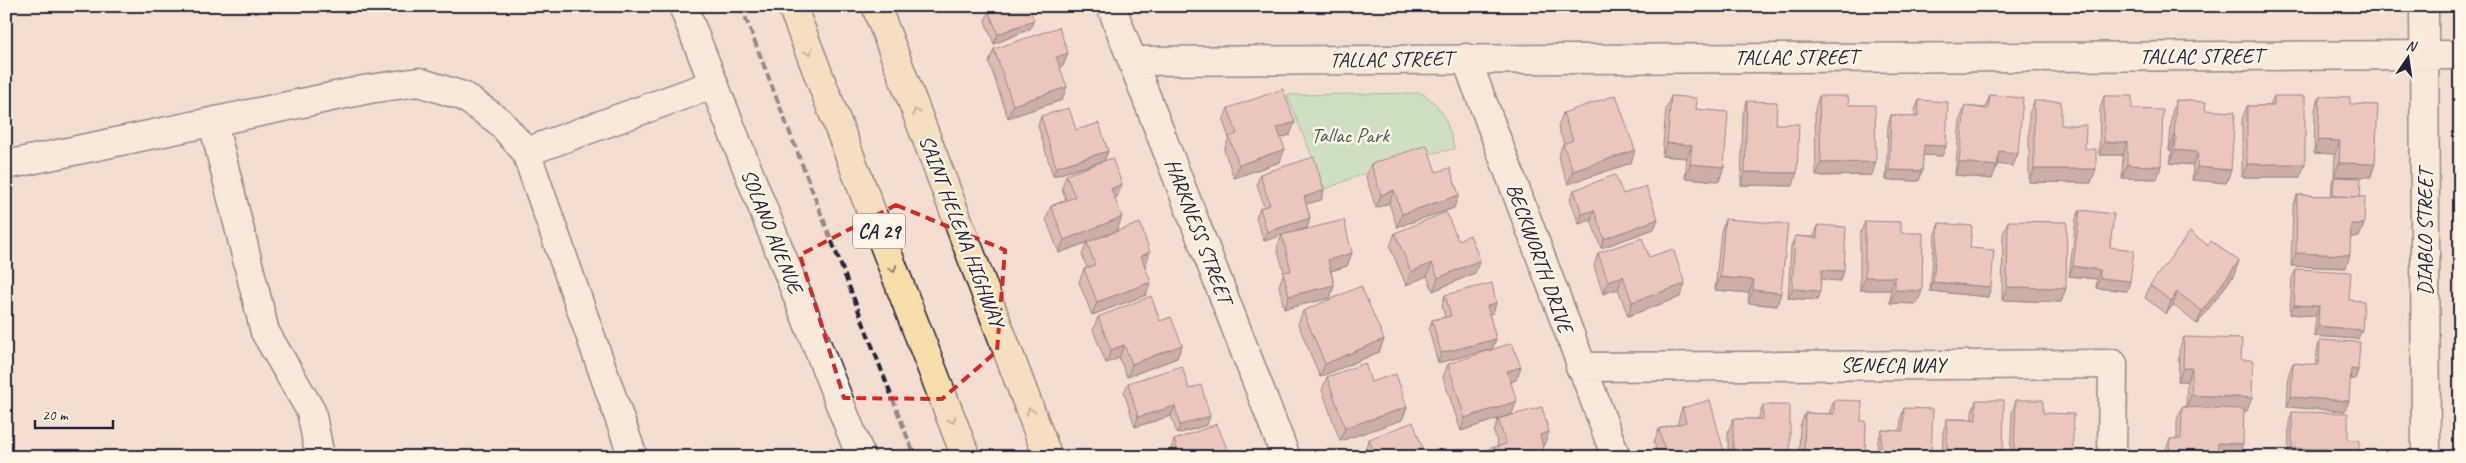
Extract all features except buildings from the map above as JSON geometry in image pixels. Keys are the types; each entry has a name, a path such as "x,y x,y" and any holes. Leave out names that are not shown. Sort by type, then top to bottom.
{"highway":[{"name":"CA 29","path":"792,6 966,457"},
{"name":"SAINT HELENA HIGHWAY","path":"876,6 1048,457"}],"street":[{"name":"SOLANO AVENUE","path":"683,6 861,457"},
{"name":"HARKNESS STREET","path":"1111,6 1286,457"},
{"name":"DIABLO STREET","path":"2424,6 2426,457"},
{"name":"TALLAC STREET","path":"1133,61 2460,55"},
{"name":"BECKWORTH DRIVE","path":"1466,58 1580,367 1616,457"},
{"path":"6,165 369,89 418,82 463,96 499,121 526,152 633,457"},
{"path":"526,152 714,84"},
{"path":"212,122 265,332 311,411 320,457"},
{"name":"SENECA WAY","path":"1580,367 2113,364 2112,457"}],"highlighted area":[{"path":"896,205 1005,250 997,351 942,399 844,398 800,255"}],"green space":[{"name":"Tallac Park","path":"1421,93 1429,98 1440,110 1447,124 1455,149 1401,159 1325,189 1287,95"}],"railway":[{"path":"741,6 915,457"}]}
